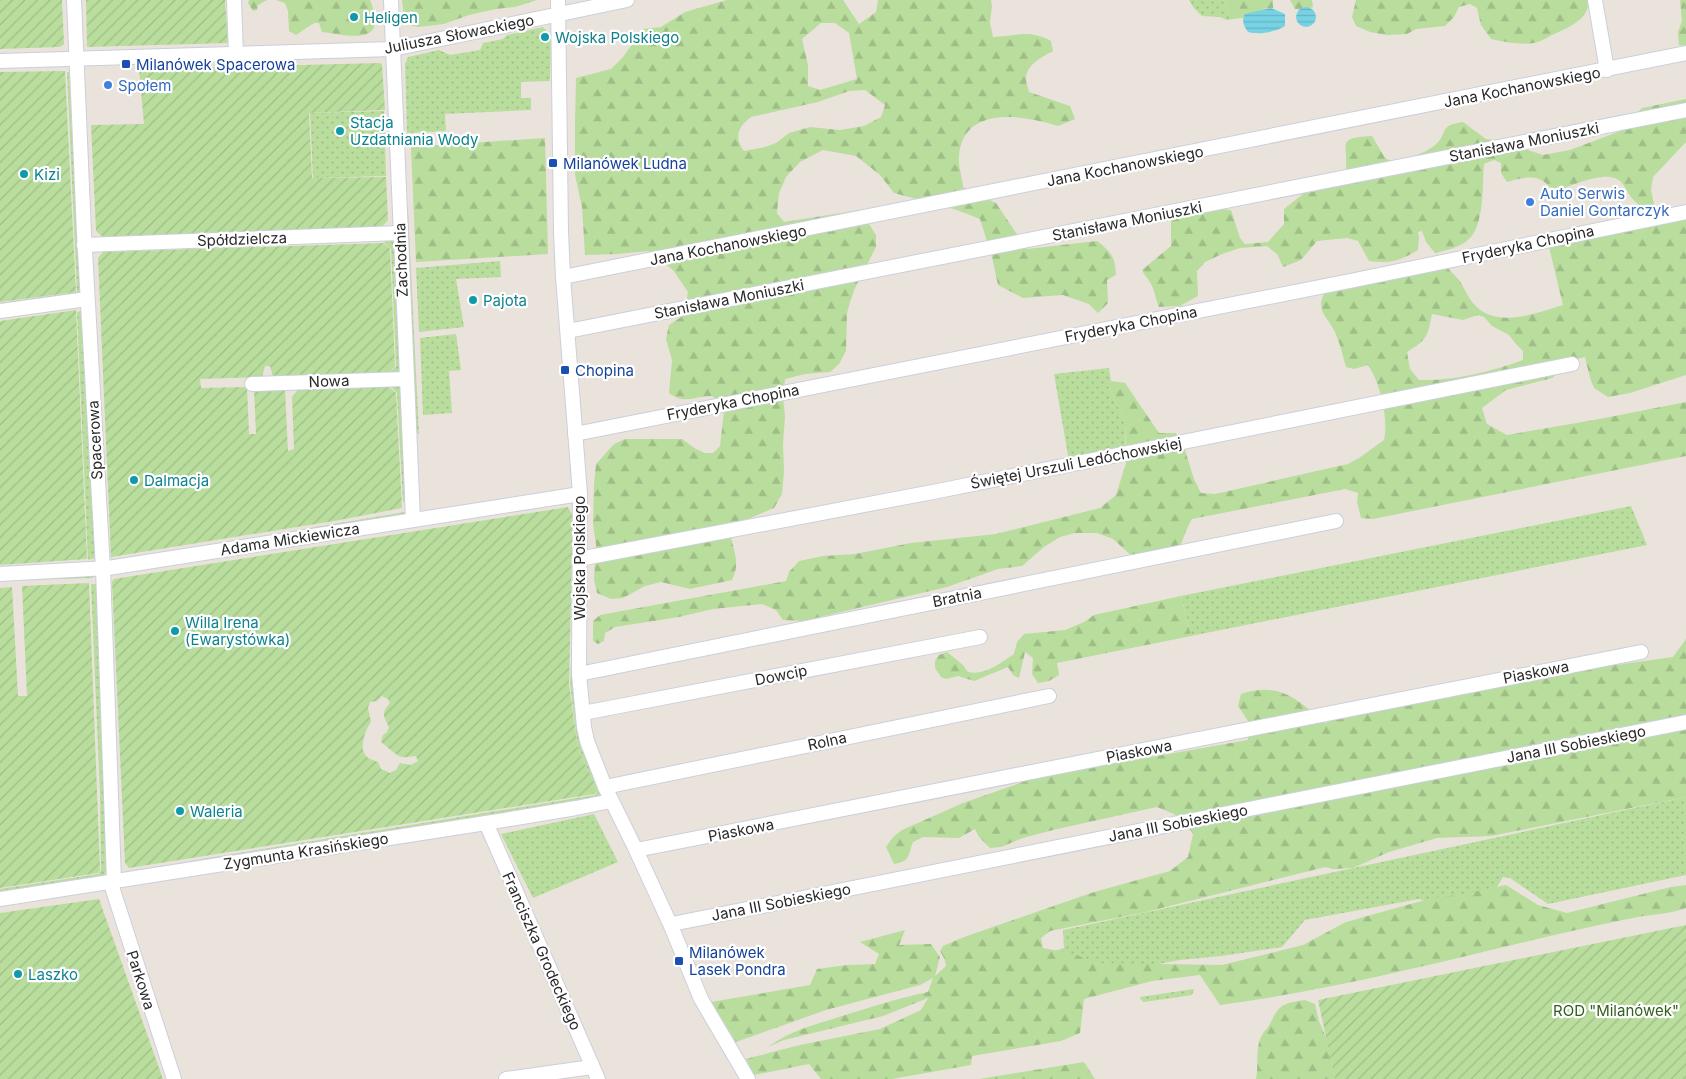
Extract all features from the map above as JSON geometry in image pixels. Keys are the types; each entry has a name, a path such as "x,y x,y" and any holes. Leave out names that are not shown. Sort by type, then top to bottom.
{"street":[{"name":"Spacerowa","path":"74,0 84,245 103,569 114,881"},
{"path":"234,0 236,54"},
{"name":"Zachodnia","path":"391,0 413,519"},
{"name":"Juliusza Słowackiego","path":"0,61 393,49 558,7 626,0"},
{"path":"1595,0 1607,70"},
{"name":"Wojska Polskiego","path":"558,7 559,161 563,277 580,494 579,674 587,741 611,801 671,926 701,999 748,1079"},
{"name":"Jana Kochanowskiego","path":"563,277 1686,53"},
{"name":"Stanisława Moniuszki","path":"568,331 1686,110"},
{"name":"Fryderyka Chopina","path":"575,434 1350,281 1686,212"},
{"name":"Spółdzielcza","path":"84,245 400,233"},
{"path":"0,311 87,299"},
{"name":"Świętej Urszuli Ledóchowskiej","path":"579,559 938,491 1572,364"},
{"name":"Nowa","path":"252,384 406,379"},
{"name":"Adama Mickiewicza","path":"0,574 103,569 580,494"},
{"name":"Bratnia","path":"579,674 1336,521"},
{"name":"Dowcip","path":"583,713 980,637"},
{"name":"Piaskowa","path":"636,850 1641,652"},
{"name":"Rolna","path":"605,787 1049,696"},
{"name":"Jana III Sobieskiego","path":"671,926 697,919 1686,722"},
{"name":"Zygmunta Krasińskiego","path":"0,899 486,823 611,801"},
{"name":"Franciszka Grodeckiego","path":"486,823 595,1073"},
{"name":"Parkowa","path":"114,881 112,887 115,900 174,1079"},
{"path":"506,1079 595,1073"}],"green space":[{"path":"0,0 62,0 64,44 60,47 0,49"},
{"path":"86,0 225,0 228,43 87,47"},
{"path":"249,0 267,0 258,5 257,10 253,11 248,3"},
{"path":"276,0 370,0 375,15 375,25 365,35 356,36 322,32 319,23 314,23 296,35 289,31 288,11 285,3"},
{"path":"402,0 537,0 515,7 469,15 444,24 418,27 409,25 404,17"},
{"path":"727,0 843,0 859,24 876,12 878,0 991,0 990,22 993,37 1029,34 1051,41 1053,51 1035,62 1027,74 1026,81 1029,92 1070,106 1075,119 1058,126 1029,119 997,118 983,121 971,128 963,140 959,156 963,187 996,203 1027,249 1097,241 1111,255 1115,263 1116,275 1107,280 1108,303 1098,313 1089,304 1063,295 1023,298 998,285 992,257 980,219 957,210 894,193 880,175 856,156 823,150 800,162 786,177 779,193 777,213 784,222 860,210 876,235 876,247 855,288 847,313 846,351 839,364 830,372 805,374 785,379 783,397 785,416 782,494 774,508 748,519 738,521 730,528 736,560 735,573 732,580 690,589 661,582 645,586 623,598 611,599 597,593 594,580 596,545 593,523 596,464 614,444 625,439 682,439 696,449 705,453 713,453 720,446 724,411 712,396 680,399 669,393 672,360 666,339 669,325 684,315 688,292 673,270 648,251 585,255 582,207 575,175 576,78 611,69 623,57 643,29 661,27 685,12","holes":["821,23 835,23 849,33 857,79 820,90 808,86 808,65 802,39","865,90 885,105 881,117 864,126 840,130 810,127 789,133 776,143 765,147 744,151 741,146 738,136 739,132 743,124 751,117 818,102 849,91"]},
{"path":"1189,0 1223,0 1233,19 1227,20 1220,17 1202,16"},
{"path":"1223,0 1273,0 1273,8 1264,9 1249,17 1233,19"},
{"path":"1290,0 1312,0 1313,7 1305,10 1295,9"},
{"path":"1356,0 1588,0 1588,7 1582,18 1571,26 1539,42 1523,44 1491,39 1481,25 1477,8 1470,4 1459,7 1454,17 1445,26 1416,29 1407,34 1387,35 1370,32 1356,26 1352,17"},
{"path":"1680,0 1686,0 1686,46 1679,45 1678,32 1682,21"},
{"path":"543,27 551,34 550,81 521,82 521,98 531,98 531,110 445,114 446,131 407,133 405,64 408,57 439,50 450,55 480,50 483,43 503,39 507,35"},
{"path":"380,63 382,65 385,110 309,113 312,178 386,177 388,220 382,227 103,237 96,231 91,125 144,124 139,69"},
{"path":"65,71 76,292 0,302 0,72"},
{"path":"67,72 69,72 80,295 0,306 0,303 77,292"},
{"path":"1686,99 1686,142 1653,177 1651,190 1654,204 1646,210 1632,199 1621,182 1614,178 1606,177 1589,180 1556,191 1543,181 1535,178 1507,182 1501,173 1501,163 1494,160 1484,164 1482,205 1473,234 1461,245 1452,248 1435,253 1426,242 1422,231 1418,232 1418,250 1394,261 1376,262 1369,261 1358,241 1347,238 1317,241 1301,260 1283,267 1277,254 1267,246 1240,248 1205,262 1197,271 1198,296 1180,306 1159,307 1152,286 1142,270 1171,246 1171,221 1201,212 1231,210 1240,238 1245,244 1268,242 1284,224 1284,209 1313,188 1341,184 1346,171 1346,143 1353,138 1372,136 1385,158 1392,162 1425,152 1439,141 1446,128 1463,122 1486,139 1497,140 1543,155 1570,150 1623,130 1633,124 1637,113 1642,108"},
{"path":"384,111 386,176 313,178 310,113"},
{"path":"545,138 548,254 416,262 411,147"},
{"path":"408,211 419,434 415,433 404,212"},
{"path":"1686,216 1686,375 1630,393 1608,397 1594,388 1585,357 1577,359 1552,378 1506,390 1482,408 1487,424 1507,435 1686,402 1686,456 1373,519 1361,518 1357,502 1358,493 1345,489 1192,519 1177,553 1133,557 1113,539 1097,533 1075,533 1060,537 1044,547 1022,566 998,569 947,587 803,621 783,620 776,610 762,604 713,609 679,617 615,627 605,633 604,641 598,644 593,641 593,621 600,615 786,581 789,572 799,561 823,556 855,554 911,543 996,534 1100,508 1116,495 1126,463 1125,421 1109,388 1111,381 1125,383 1159,433 1176,433 1185,450 1194,479 1201,493 1215,494 1348,464 1384,440 1384,412 1380,391 1368,365 1354,369 1346,367 1337,337 1322,309 1321,303 1327,288 1443,263 1459,280 1473,303 1482,311 1504,318 1528,315 1563,305 1548,243","holes":["1432,314 1463,320 1478,315 1484,317 1492,326 1509,335 1523,351 1523,360 1472,375 1446,379 1419,380 1410,369 1407,352 1426,337"]},
{"path":"385,241 392,241 396,246 400,373 389,374 396,366 391,249"},
{"path":"384,243 390,249 395,366 389,373 273,377 270,366 265,366 262,377 200,379 201,388 247,387 249,434 256,434 254,390 285,390 288,451 294,449 292,397 298,390 389,387 396,393 402,508 334,521 111,557 98,258 103,252"},
{"path":"500,261 501,277 456,279 464,327 419,332 416,268"},
{"path":"76,310 87,559 0,565 0,321"},
{"path":"81,311 95,558 88,560 77,312"},
{"path":"456,334 461,370 449,371 452,413 423,415 420,338"},
{"path":"1109,368 1111,381 1109,388 1125,421 1125,449 1069,461 1054,374"},
{"path":"390,386 401,386 409,501 403,502 397,393"},
{"path":"1631,506 1647,545 1191,636 1181,596"},
{"path":"568,507 573,516 569,684 578,749 597,789 594,794 129,868 125,863 112,582 114,579","holes":["382,696 388,699 390,703 384,715 389,727 383,735 381,742 400,756 416,756 418,761 411,765 400,763 396,770 390,773 381,769 378,762 367,757 363,749 363,741 371,722 368,708 370,702 377,701"]},
{"path":"405,512 402,515 114,561"},
{"path":"93,575 93,578 22,580 22,577"},
{"path":"89,583 100,870 98,873 0,888 0,588 12,587 18,696 27,696 22,586"},
{"path":"91,584 98,584 106,872 104,876 0,892 0,889 98,874 101,870 100,795"},
{"path":"1181,596 1191,636 1057,663 1059,675 1049,681 1038,683 1032,674 1033,658 1025,652 1019,678 1013,675 1008,667 974,681 958,676 946,679 941,677 935,668 935,661 939,655 947,652 963,665 968,672 980,672 998,665 1014,654 1017,642 1024,634 1065,630 1084,622 1094,615"},
{"path":"573,616 572,683 581,748 601,791 599,797 191,864 190,861 595,795 597,789 578,749 570,684"},
{"path":"1686,639 1686,797 1491,836 1437,838 1389,852 1353,868 1333,869 1325,867 1146,912 1050,931 1041,938 1043,948 1074,954 1096,963 1222,965 1303,945 1346,922 1432,898 1458,895 1506,885 1538,905 1567,913 1686,885 1686,908 1598,925 1348,983 1220,1005 1200,975 1152,981 1084,999 1080,1033 1061,1041 972,1056 971,1065 892,1079 821,1079 809,1064 754,1075 746,1059 800,1045 880,1029 921,1010 928,998 883,1016 784,1040 768,1047 784,1037 811,1026 883,1003 928,992 933,978 920,985 826,1010 736,1042 711,1002 810,985 817,969 875,964 879,954 860,942 905,930 899,945 931,944 940,957 935,976 946,966 940,951 943,946 1094,892 1170,871 1188,857 1193,834 1181,817 1157,807 1053,830 1023,838 1001,847 990,848 979,837 975,829 959,838 923,837 913,842 906,860 894,864 886,847 893,837 902,830 963,803 1037,777 1248,740 1248,721 1238,706 1241,694 1267,690 1278,691 1297,700 1325,723 1345,715 1544,675 1673,657"},
{"path":"1686,797 1686,875 1548,904 1510,878 1503,877 1492,895 1444,906 1419,899 1305,920 1282,947 1180,960 1079,979 1031,959 1064,948 1063,930"},
{"path":"594,814 618,862 533,898 501,834"},
{"path":"99,899 163,1079 0,1079 0,913"},
{"name":"ROD \"Milanówek\"","path":"1686,925 1686,1079 1335,1079 1318,1000"},
{"path":"1194,989 1192,995 1144,1002 1140,997"},
{"path":"1305,1000 1315,1004 1319,1021 1327,1040 1335,1079 1256,1079 1259,1042 1276,1012 1287,1004"},
{"path":"1084,1062 1095,1079 979,1079"}],"water":[{"path":"1306,7 1313,10 1316,17 1313,24 1306,27 1299,24 1296,17 1299,10"},
{"path":"1271,8 1285,14 1285,26 1267,32 1248,32 1243,19 1245,14"}],"place":[{"name":"Heligen","path":"354,17"},
{"name":"Wojska Polskiego","path":"545,37"},
{"name":"Milanówek Spacerowa","path":"126,64"},
{"name":"Społem","path":"108,85"},
{"name":"Stacja Uzdatniania Wody","path":"340,131"},
{"name":"Milanówek Ludna","path":"553,163"},
{"name":"Kizi","path":"24,174"},
{"name":"Auto Serwis Daniel Gontarczyk","path":"1530,202"},
{"name":"Pajota","path":"473,300"},
{"name":"Chopina","path":"565,370"},
{"name":"Dalmacja","path":"134,480"},
{"name":"Willa Irena (Ewarystówka)","path":"175,631"},
{"name":"Waleria","path":"180,811"},
{"name":"Milanówek Lasek Pondra","path":"679,961"},
{"name":"Laszko","path":"18,974"}]}
